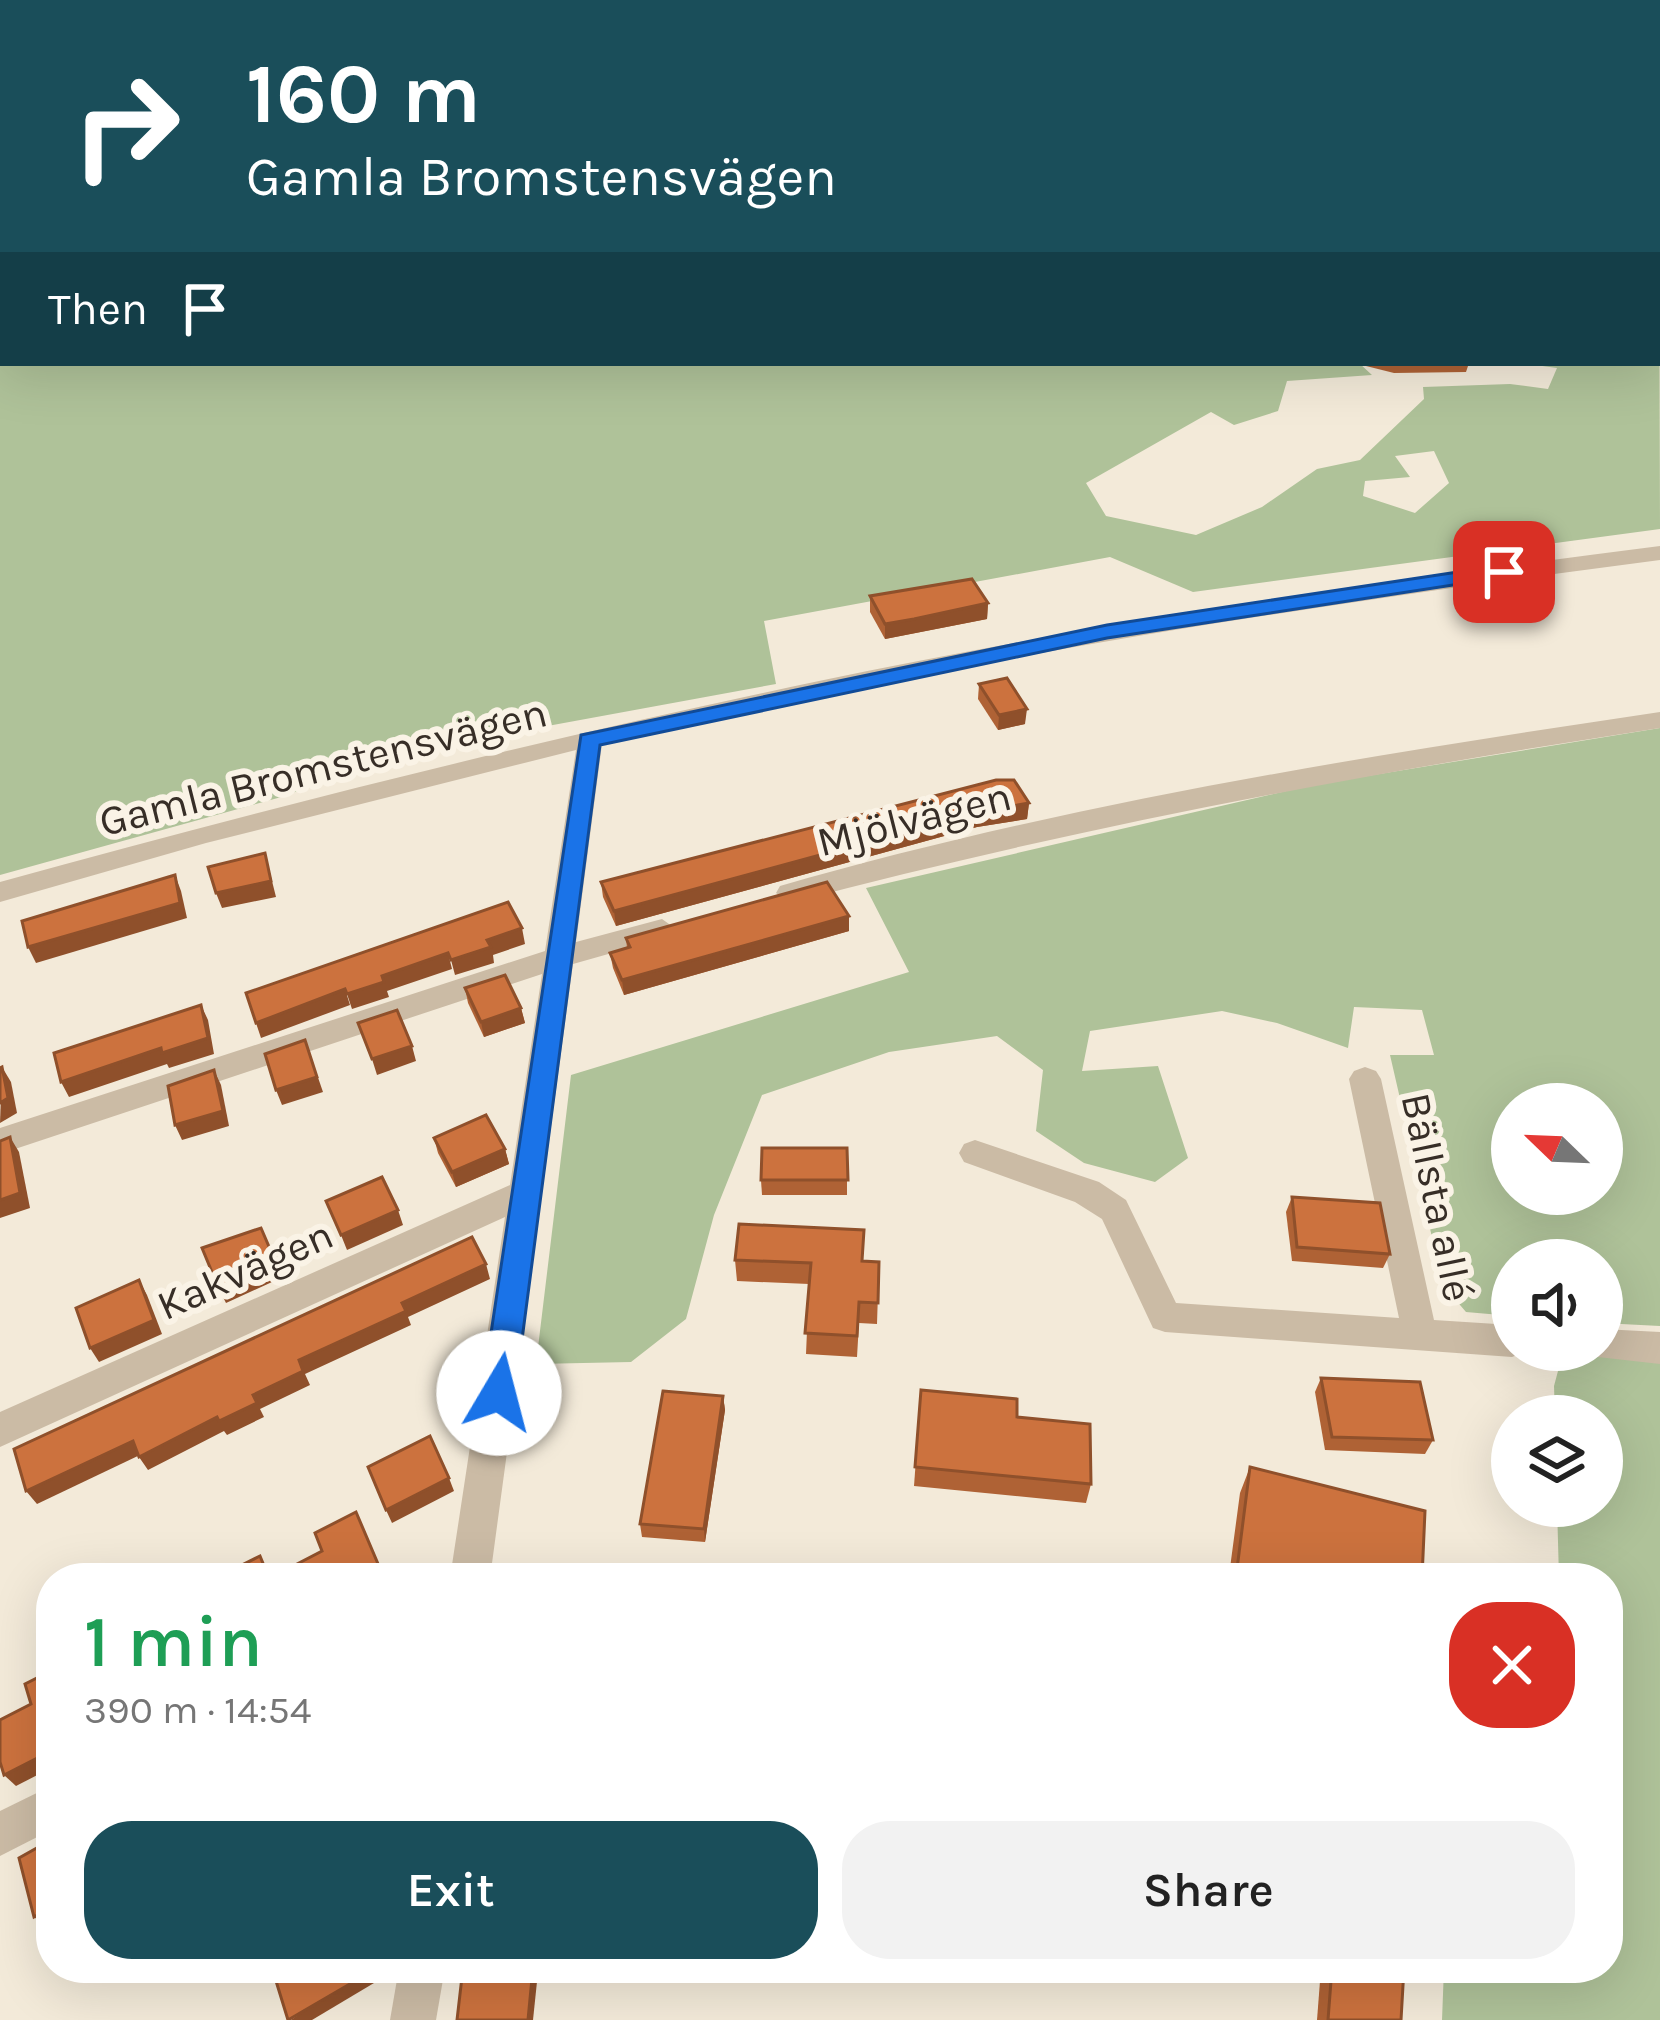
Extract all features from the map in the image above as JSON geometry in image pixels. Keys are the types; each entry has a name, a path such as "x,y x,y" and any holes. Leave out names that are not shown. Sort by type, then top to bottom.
{"street":[{"name":"Gamla Bromstensvägen","path":"0,892 302,808 590,740 1107,632 1398,586 1660,553"},
{"name":"Mjölvägen","path":"761,901 958,849 1266,784 1660,720"},
{"path":"472,1563 590,740"},
{"path":"0,1141 562,956 681,923"},
{"name":"Bällsta allé","path":"1365,1079 1420,1335"},
{"name":"Bällsta allé","path":"975,1153 1087,1192 1114,1210 1166,1317 1491,1340"},
{"name":"Kakvägen","path":"0,1430 527,1192"},
{"path":"1623,1347 1660,1348"},
{"path":"0,1834 36,1815"},
{"path":"413,2020 419,1983"}],"green space":[{"path":"0,366 1362,366 1372,375 1287,381 1278,411 1234,425 1211,412 1086,483 1106,516 1196,535 1262,507 1317,469 1360,460 1424,399 1423,387 1510,384 1548,389 1557,368 1542,366 1660,366 1660,529 1193,592 1110,557 764,621 776,684 384,756 285,796 0,875","holes":["1434,451 1449,483 1415,513 1363,496 1365,481 1410,477 1395,456"]},
{"path":"1660,728 1660,1326 1623,1324 1623,1239 1491,1239 1491,1314 1466,1312 1443,1285 1390,1055 1434,1055 1422,1010 1354,1007 1348,1048 1277,1023 1222,1011 1090,1031 1082,1071 1158,1066 1188,1158 1155,1182 1084,1163 1036,1131 1043,1070 997,1036 889,1052 762,1095 714,1215 686,1319 631,1362 536,1364 571,1075 909,972 866,888 1312,785"},
{"path":"1623,1351 1660,1353 1660,2020 1442,2020 1443,1983 1623,1983 1623,1563 1559,1563 1558,1527 1623,1527 1623,1395 1554,1395 1558,1371 1623,1371"}],"building":[{"path":"972,579 988,603 885,624 870,596"},
{"path":"1007,678 1027,709 999,715 979,684"},
{"path":"996,780 1014,780 1029,803 978,812 614,911 601,882"},
{"path":"265,853 271,881 216,893 208,867"},
{"path":"175,875 180,903 28,947 22,921"},
{"path":"827,882 849,916 622,980 610,953 630,947 626,938"},
{"path":"508,902 522,928 487,940 491,947 451,960 448,953 382,976 384,982 347,994 345,989 256,1023 246,993"},
{"path":"505,975 521,1008 481,1022 465,988"},
{"path":"201,1005 208,1038 162,1053 161,1048 61,1082 54,1053"},
{"path":"397,1010 412,1046 372,1059 358,1023"},
{"path":"305,1040 317,1077 276,1090 265,1054"},
{"path":"0,1068 8,1098 0,1103"},
{"path":"214,1070 223,1111 175,1125 168,1086"},
{"path":"486,1115 505,1149 452,1172 434,1138"},
{"path":"10,1137 20,1193 0,1200 0,1141"},
{"path":"762,1148 847,1148 848,1180 761,1180"},
{"path":"382,1177 398,1210 341,1235 326,1201"},
{"path":"1292,1197 1380,1203 1390,1254 1297,1247"},
{"path":"739,1224 864,1230 862,1261 879,1262 878,1303 859,1302 857,1336 805,1333 811,1263 735,1260"},
{"path":"261,1228 276,1263 219,1289 202,1248"},
{"path":"472,1237 486,1264 402,1303 406,1311 299,1360 303,1371 253,1395 257,1403 219,1421 217,1417 139,1457 133,1441 26,1491 14,1449"},
{"path":"139,1280 154,1320 90,1348 76,1308"},
{"path":"1321,1378 1420,1382 1433,1440 1332,1437"},
{"path":"921,1390 1017,1399 1017,1417 1090,1424 1091,1484 915,1467"},
{"path":"663,1391 723,1396 704,1529 640,1524"},
{"path":"430,1436 449,1478 386,1510 368,1467"},
{"path":"1250,1467 1425,1511 1423,1563 1238,1563"},
{"path":"356,1512 378,1563 299,1563 322,1551 315,1533"},
{"path":"36,1678 36,1759 4,1775 0,1720 31,1704 25,1684"},
{"path":"36,1848 34,1917 19,1858"},
{"path":"277,1983 352,1983 288,2020"},
{"path":"461,1983 532,1983 528,2020 457,2020"},
{"path":"1331,1983 1403,1983 1401,2020 1328,2020"}],"route":[{"path":"499,1393 590,740 1107,632 1504,572"}]}
